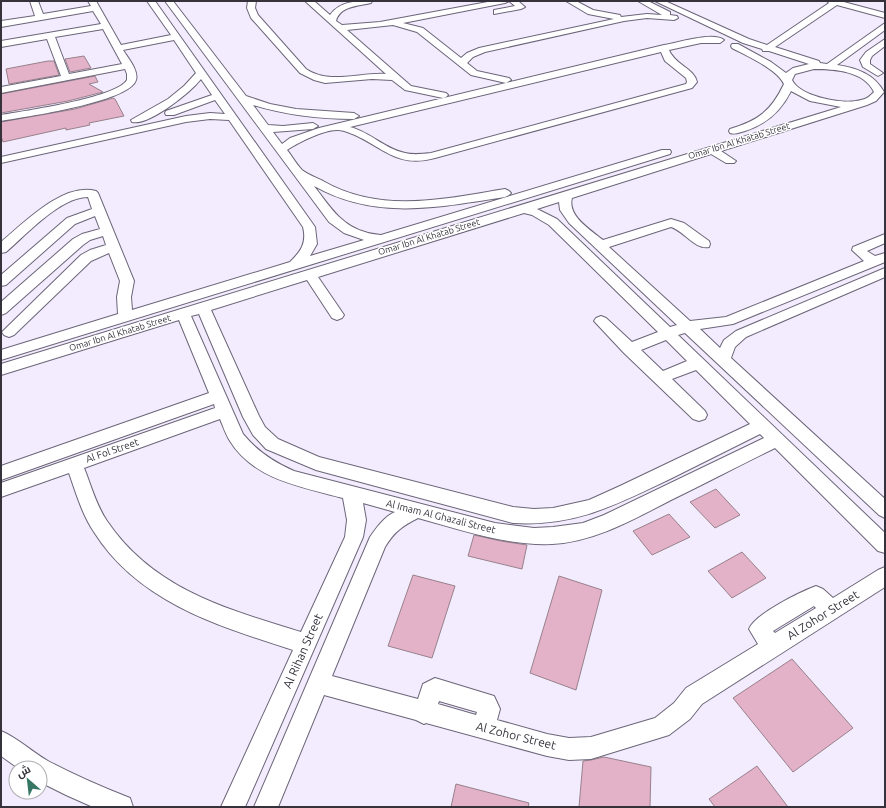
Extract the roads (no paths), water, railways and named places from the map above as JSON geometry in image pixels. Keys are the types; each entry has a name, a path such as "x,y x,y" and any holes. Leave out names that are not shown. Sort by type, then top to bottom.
{"street":[{"path":"34,1 40,17"},
{"path":"151,1 308,227 312,236 311,244 307,252 295,265"},
{"path":"169,1 327,211 342,227 355,234 382,239"},
{"path":"252,1 251,8 254,16 308,75 329,80 376,76 396,78"},
{"path":"309,1 396,78 406,98"},
{"path":"332,21 333,14 340,9 368,1"},
{"path":"338,2 372,1"},
{"path":"340,28 380,25 505,1"},
{"path":"497,12 521,7 513,1"},
{"path":"570,1 591,12 624,19"},
{"path":"659,1 729,35 766,49 828,66 882,74"},
{"path":"852,1 879,9 885,16"},
{"path":"766,49 833,2 879,9"},
{"path":"462,63 470,55 482,50 624,19 653,16 677,19 645,3 645,11 634,17"},
{"path":"1,24 40,17 94,4 132,74 132,79 128,85 120,91 95,99 1,118"},
{"path":"591,12 596,18 596,25"},
{"path":"420,30 424,17"},
{"path":"390,23 420,30 474,73 506,80"},
{"path":"357,42 364,33 380,25"},
{"path":"1,44 106,26"},
{"path":"788,81 789,74 803,67 828,66 853,50 885,26"},
{"path":"280,150 303,136 337,126 683,38 697,31 720,40 759,59 788,81 799,92 816,99 844,104 857,104"},
{"path":"50,36 66,78"},
{"path":"119,48 176,37"},
{"path":"264,128 303,128 354,116 406,98 443,95 506,80 639,54 693,41 720,40"},
{"path":"882,74 866,65 865,60 869,54 885,42"},
{"path":"337,126 355,130 395,155 413,158 431,156 689,86 692,82 691,78 671,62 666,55 664,48"},
{"path":"446,50 482,50"},
{"path":"853,50 869,54"},
{"path":"639,54 671,62"},
{"path":"356,77 370,71 380,63"},
{"path":"2,87 66,78 128,66"},
{"path":"843,69 865,76 878,87 881,96"},
{"path":"136,120 173,101 190,87 201,73"},
{"path":"471,88 475,80 474,73"},
{"name":"Omar Ibn Al Khatab Street","path":"275,278 295,265 761,122 769,116 780,103 788,81"},
{"path":"406,98 443,95"},
{"path":"1,150 190,107 217,96"},
{"name":"Omar Ibn Al Khatab Street","path":"6,361 125,317 236,290 275,278 310,274 846,109 881,96"},
{"path":"241,98 267,107 300,113 354,116"},
{"path":"1,160 180,120 204,117 232,117"},
{"path":"370,138 370,129 376,117"},
{"path":"711,150 730,161"},
{"path":"642,159 653,168"},
{"path":"295,170 342,195 376,204 395,206 434,204 552,187"},
{"path":"1,249 55,205 66,198 90,192 93,194 127,281 124,297 125,317"},
{"path":"568,194 564,200 564,205 568,215 885,510"},
{"path":"521,208 542,215 553,222 885,545"},
{"path":"1,282 70,221 100,211"},
{"path":"601,246 671,223 680,226 704,244"},
{"path":"1,310 78,242 86,237 107,231"},
{"path":"880,259 858,250 885,238"},
{"path":"9,332 86,258 95,253 114,247"},
{"path":"630,349 688,326 728,322 880,259"},
{"path":"722,359 729,344 741,334 885,272"},
{"path":"310,274 337,315"},
{"name":"Omar Ibn Al Khatab Street","path":"6,361 203,307 236,290"},
{"path":"807,290 820,300"},
{"name":"Al Imam Al Ghazali Street","path":"203,307 251,417 259,431 272,444 291,454 316,463 513,515 526,517 552,517 594,506 762,426"},
{"name":"Al Imam Al Ghazali Street","path":"183,313 236,437 244,447 264,465 290,477 488,529 522,536 550,536 573,533 606,523 776,440"},
{"path":"601,321 699,415"},
{"path":"660,378 698,362"},
{"name":"Al Fol Street","path":"1,490 74,464 221,404"},
{"name":"Al Fol Street","path":"1,472 221,404"},
{"path":"74,464 91,508 99,524 123,556 150,580 196,607 306,644"},
{"name":"Al Rihan Street","path":"233,807 357,528 357,510 350,492"},
{"path":"266,807 377,543 384,532 396,520 418,510"},
{"name":"Al Zohor Street","path":"319,683 424,713 431,692 435,689 486,704 489,709 484,728 547,745 569,749 591,748 661,727 682,712 694,696 885,576"},
{"path":"1,742 26,760"},
{"path":"48,774 74,787 122,807"}]}
